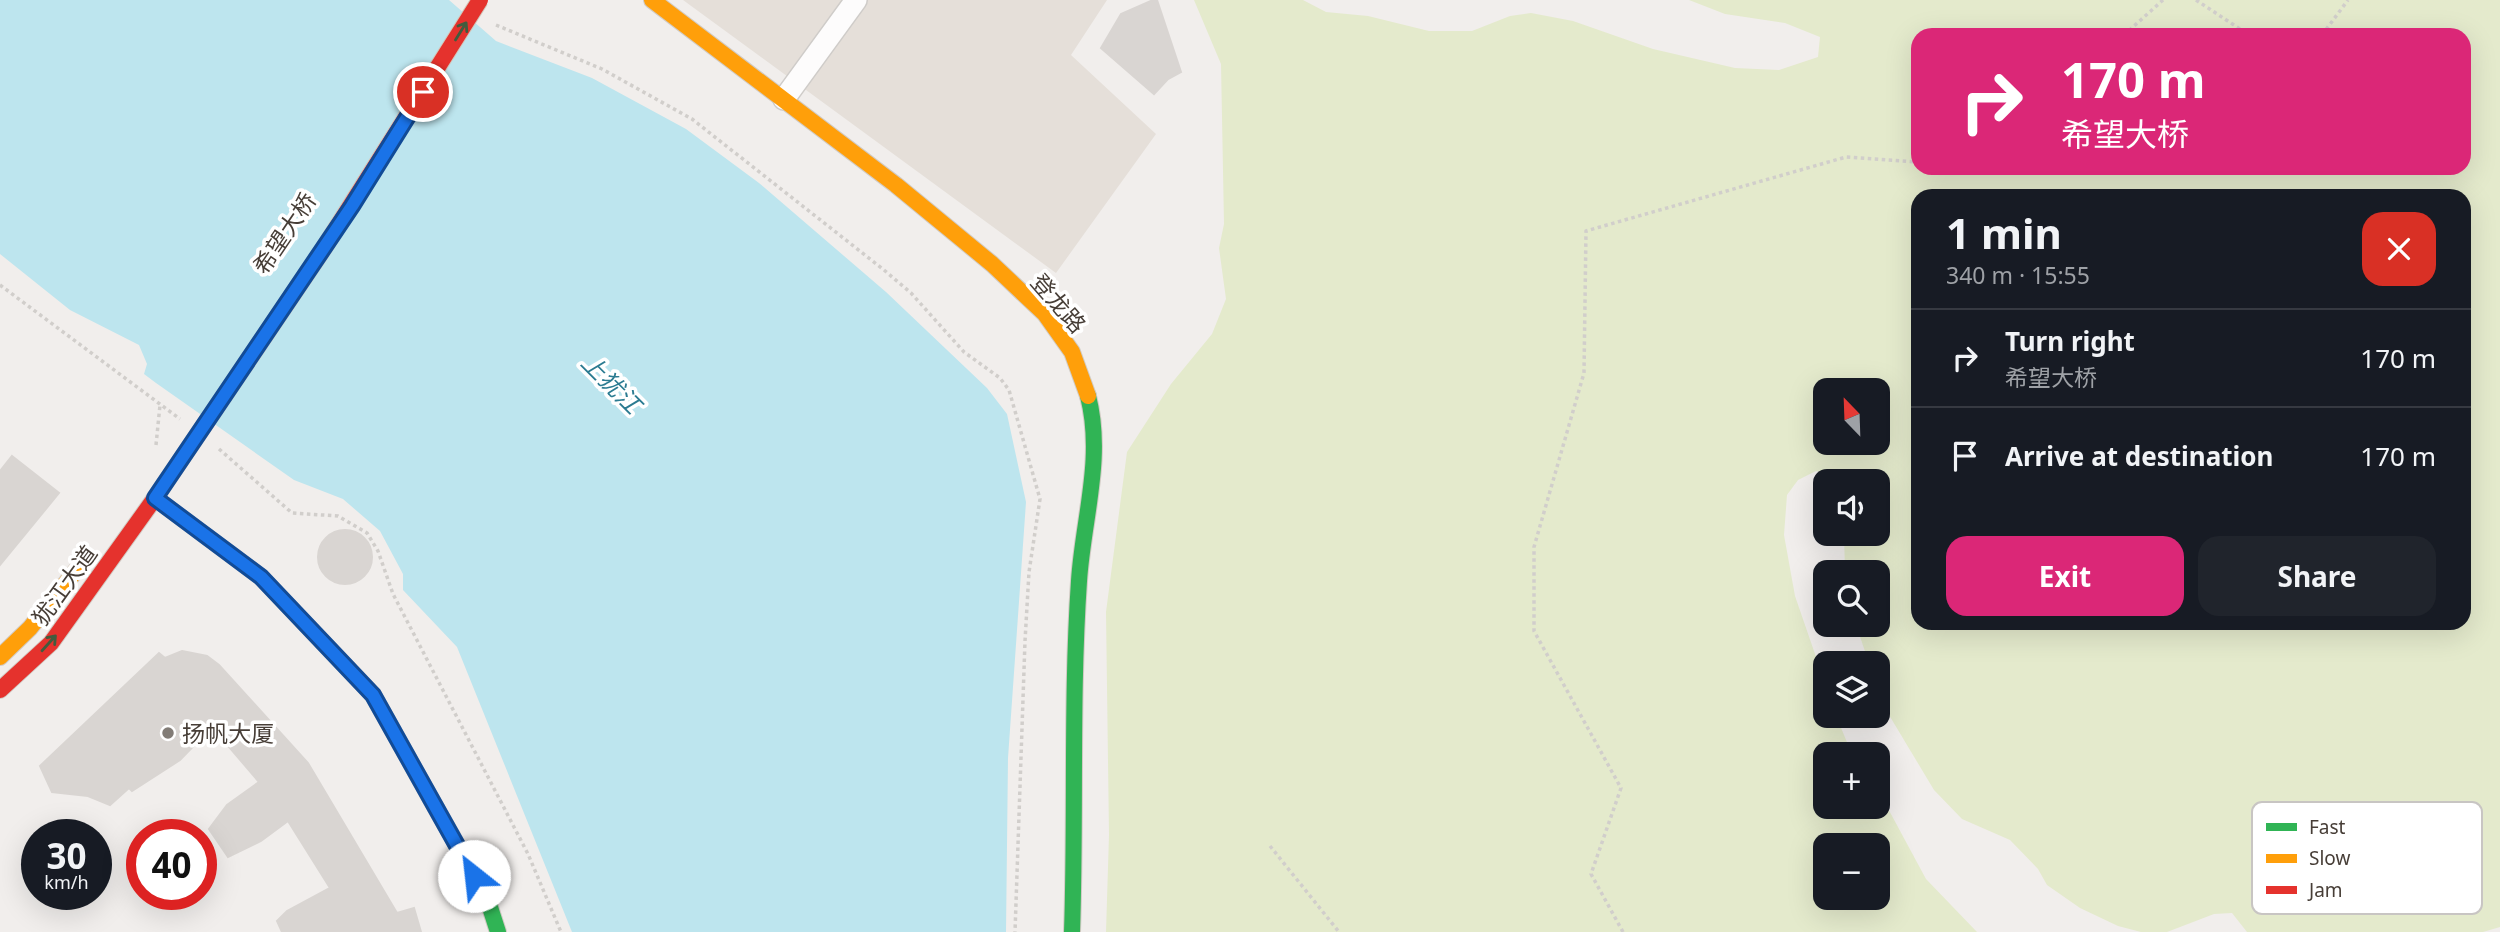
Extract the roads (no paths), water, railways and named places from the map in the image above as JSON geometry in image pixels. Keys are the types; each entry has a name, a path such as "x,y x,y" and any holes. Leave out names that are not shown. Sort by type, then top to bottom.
{"street":[{"name":"希望大桥","path":"155,498 352,206 480,0"},
{"name":"登龙路","path":"652,0 906,193 992,264 1045,314 1072,352 1089,399 1095,455 1079,578 1074,681 1076,825 1072,932"},
{"path":"783,99 856,0"},
{"name":"犹江大道","path":"0,690 51,643 155,498"},
{"path":"155,498 261,577 373,695 487,898 498,932"},
{"name":"犹江大道","path":"0,657 30,628 99,542"}],"water":[{"name":"上犹江","path":"0,0 449,0 496,41 592,78 686,129 759,183 886,292 987,388 1007,414 1026,502 1008,758 1006,932 572,932 457,647 403,590 403,574 380,531 343,499 294,480 156,383 144,374 147,364 139,345 70,310 0,254"}],"place":[{"name":"扬帆大厦","path":"168,733"}]}
